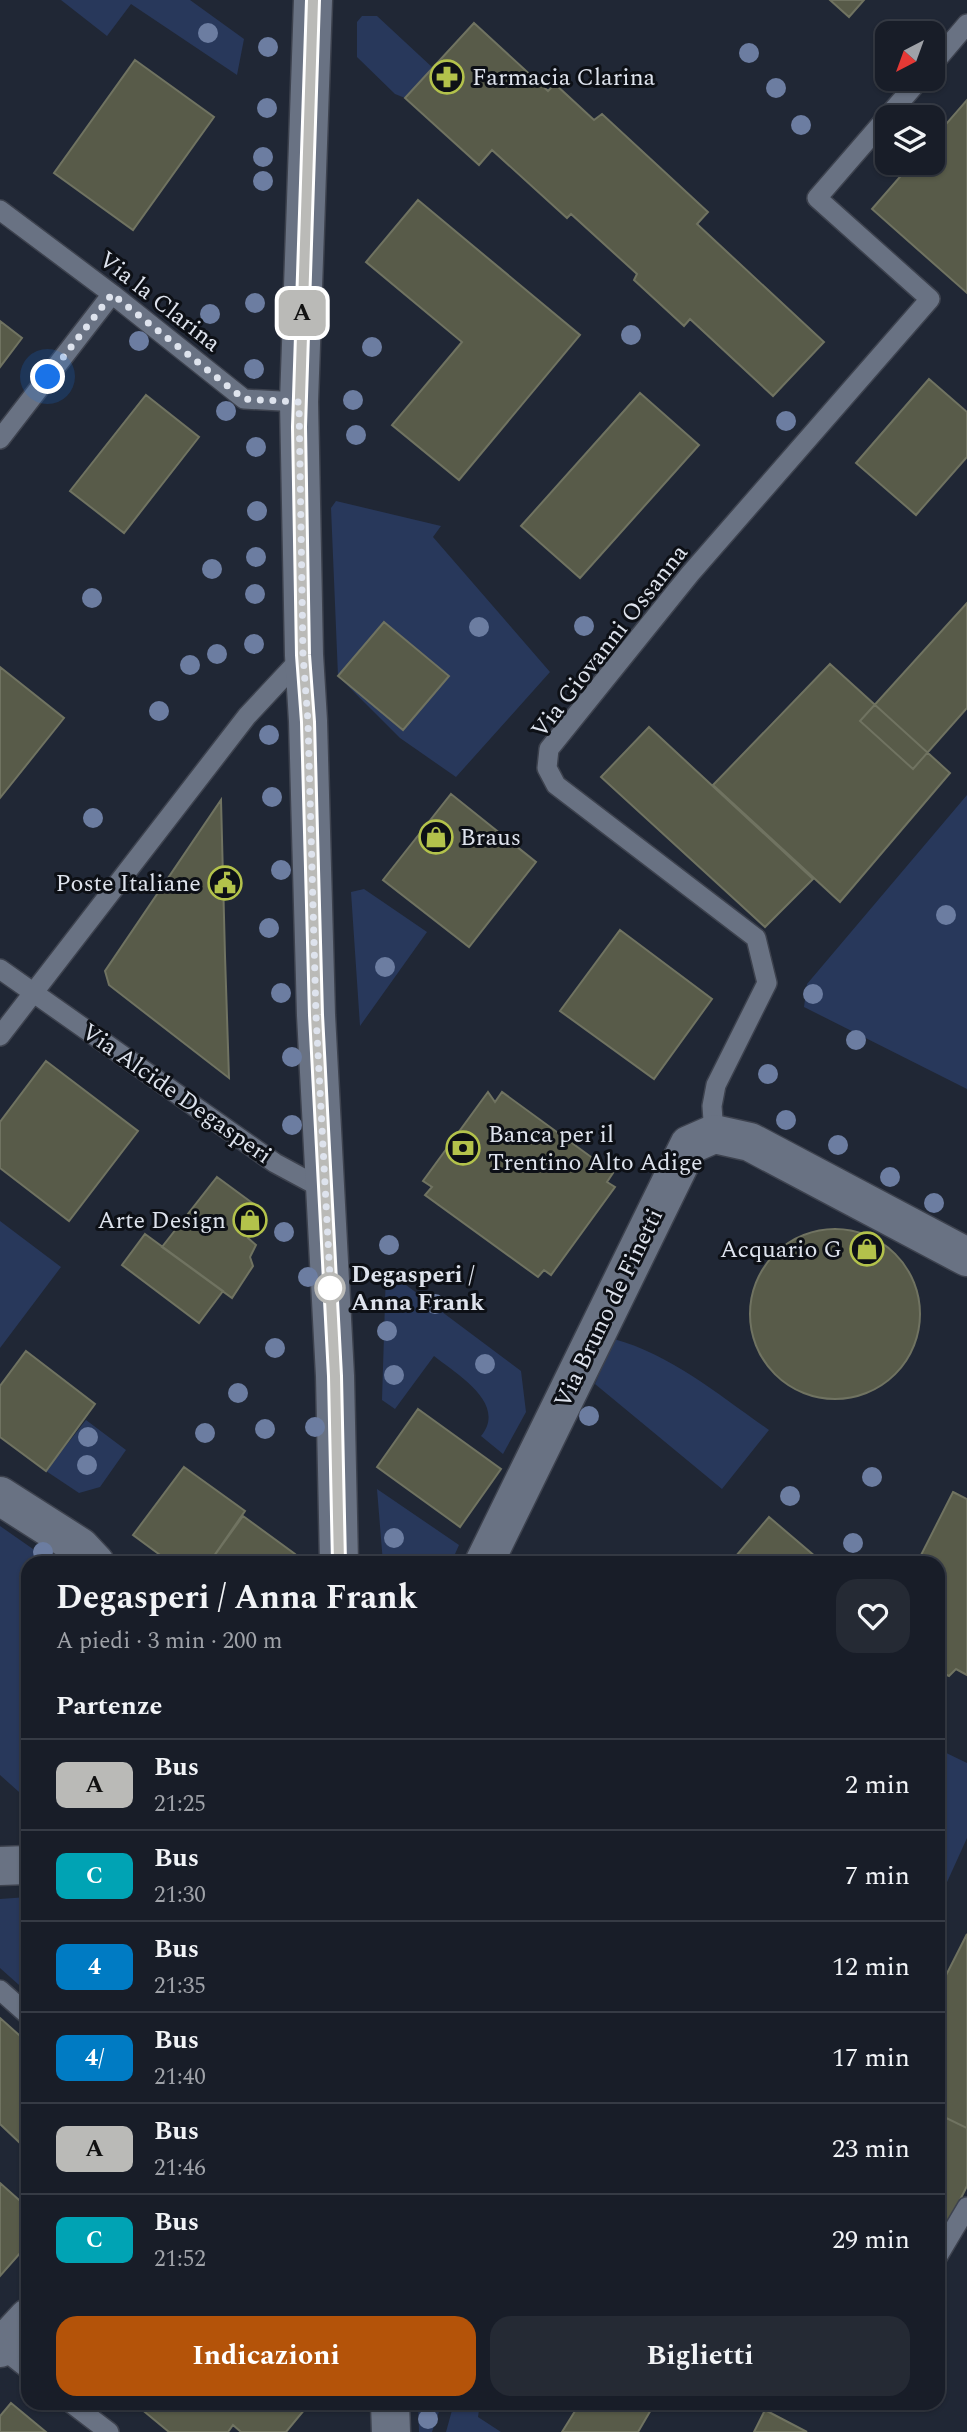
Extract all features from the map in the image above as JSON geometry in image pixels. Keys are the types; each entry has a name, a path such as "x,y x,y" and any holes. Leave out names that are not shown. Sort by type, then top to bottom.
{"street":[{"path":"313,0 299,402 303,655 308,722 316,1001 335,1376 339,1556"},
{"path":"715,1134 750,1142 967,1257"},
{"name":"Via Bruno de Finetti","path":"487,1556 689,1145 715,1134"},
{"path":"0,1496 80,1547 88,1556"},
{"path":"0,1866 21,1865"},
{"path":"0,2348 21,2326"},
{"path":"390,2410 391,2432"}],"lane":[{"path":"945,50 967,24"},
{"name":"Via Giovanni Ossanna","path":"715,1134 712,1106 716,1085 767,983 756,938 556,785 547,768 549,749 690,574 930,299 817,198 910,91"},
{"name":"Via la Clarina","path":"0,210 112,294 244,399 299,402"},
{"path":"0,439 112,294"},
{"path":"0,1036 247,716 303,655"},
{"name":"Via Alcide Degasperi","path":"0,969 275,1163 325,1190"},
{"path":"0,1990 21,2009"},
{"path":"945,2244 967,2207"},
{"path":"0,2348 21,2364"},
{"path":"80,2410 109,2432"}],"shaded area":[{"path":"61,0 190,0 244,39 237,75 131,4 107,36"},
{"path":"362,16 377,16 433,68 405,98 395,94 357,57 357,22"},
{"path":"336,501 441,526 433,537 550,672 456,777 400,738 338,676 331,508"},
{"path":"967,795 967,1089 804,1007 807,984"},
{"path":"364,889 427,932 360,1026 351,892"},
{"path":"0,1221 61,1267 0,1348"},
{"path":"386,1270 521,1371 526,1412 503,1454 481,1436 488,1424 484,1401 466,1381 434,1356 395,1409 382,1400"},
{"path":"614,1339 676,1366 769,1430 722,1489 595,1384"},
{"path":"86,1420 126,1450 100,1487 79,1493 46,1471"},
{"path":"377,1489 459,1545 454,1556 382,1556"},
{"path":"0,1526 43,1556 21,1556 21,1794 0,1775"},
{"path":"945,1752 967,1763 967,1838 945,1887"},
{"path":"21,1898 21,1987 0,1968 0,1899"},
{"path":"418,2410 440,2410 432,2432 419,2432"},
{"path":"452,2410 479,2410 478,2417 501,2432 446,2432"}],"building":[{"path":"830,0 864,0 849,17"},
{"path":"474,23 548,91 555,84 594,120 602,114 708,212 697,224 824,342 773,396 690,319 684,326 634,280 637,274 571,214 567,218 492,150 479,165 405,98"},
{"path":"135,60 214,117 133,230 54,173"},
{"path":"967,100 967,293 872,209 902,175 945,175 945,125"},
{"path":"418,200 580,335 459,480 392,425 462,342 366,262"},
{"path":"0,321 22,338 0,367"},
{"path":"929,379 967,412 967,457 916,515 856,463"},
{"path":"640,393 699,445 580,578 521,526"},
{"path":"146,395 199,437 124,533 70,491"},
{"path":"967,603 967,708 913,769 860,721"},
{"path":"384,622 449,676 403,730 338,676"},
{"path":"830,664 950,773 840,902 713,785"},
{"path":"0,667 64,718 0,798"},
{"path":"649,727 813,879 765,927 601,777"},
{"path":"451,794 536,862 469,947 383,880"},
{"path":"221,800 229,1078 109,985 105,971"},
{"path":"620,930 712,999 654,1079 560,1011"},
{"path":"46,1061 138,1131 69,1221 0,1168 0,1122"},
{"path":"488,1092 495,1102 502,1092 613,1173 607,1182 615,1187 551,1275 544,1270 538,1277 425,1195 432,1187 423,1181"},
{"path":"217,1177 255,1205 248,1212 252,1229 248,1238 256,1245 250,1257 253,1266 232,1298 162,1247"},
{"path":"835,1229 867,1236 882,1243 895,1254 906,1267 913,1282 920,1314 913,1346 906,1361 895,1374 882,1385 867,1392 835,1399 803,1392 788,1385 775,1374 764,1361 757,1346 750,1314 757,1282 764,1267 775,1254 788,1243 803,1236"},
{"path":"145,1234 223,1291 199,1323 122,1265"},
{"path":"26,1351 95,1404 46,1471 0,1437 0,1386"},
{"path":"418,1409 501,1469 460,1527 377,1467"},
{"path":"184,1467 245,1511 214,1556 162,1556 133,1535"},
{"path":"953,1492 967,1499 967,1675 956,1669 949,1676 945,1674 945,1556 921,1556"},
{"path":"243,1516 295,1554 294,1556 214,1556"},
{"path":"769,1517 815,1556 736,1556"},
{"path":"967,1934 967,2128 945,2117 945,1977"},
{"path":"0,2018 21,2037 21,2142 0,2124"},
{"path":"945,2117 967,2128 967,2186 945,2230"},
{"path":"0,2183 21,2202 21,2252 0,2276"},
{"path":"11,2403 46,2432 0,2432 0,2416"},
{"path":"142,2410 304,2410 286,2432 241,2432 233,2425 228,2432 169,2432"},
{"path":"576,2410 651,2410 638,2432 562,2432"},
{"path":"765,2410 807,2432 754,2432"}],"bus line":[{"name":"A","path":"313,0 299,427 303,655 308,722 316,1015 335,1376 338,1556"}],"place":[{"name":"Farmacia Clarina","path":"447,77"},
{"name":"Braus","path":"436,837"},
{"name":"Poste Italiane","path":"225,883"},
{"name":"Banca per il Trentino Alto Adige","path":"463,1148"},
{"name":"Arte Design","path":"250,1220"},
{"name":"Acquario G","path":"867,1249"},
{"name":"Degasperi / Anna Frank","path":"330,1288"}],"route":[{"path":"48,377 112,294 244,399 299,402 303,655 308,722 316,1015 331,1297 330,1288"}]}
